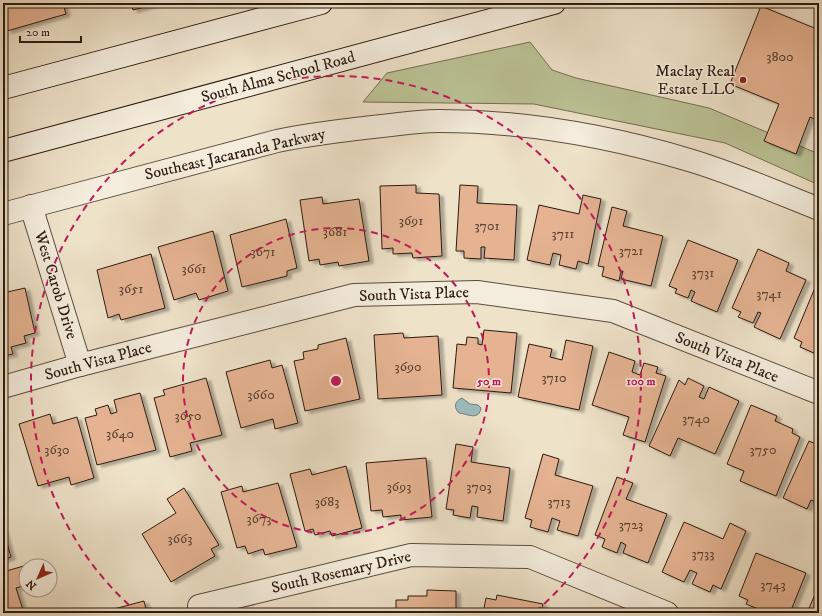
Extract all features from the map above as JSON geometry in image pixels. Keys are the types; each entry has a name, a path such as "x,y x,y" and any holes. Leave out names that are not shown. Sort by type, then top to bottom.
{"street":[{"path":"3,88 321,3"},
{"name":"South Alma School Road","path":"3,151 554,3"},
{"name":"Southeast Jacaranda Parkway","path":"3,214 290,138 350,129 437,121 484,122 545,129 642,147 697,163 819,209"},
{"name":"West Carob Drive","path":"32,206 80,365"},
{"name":"South Vista Place","path":"3,387 80,365 354,295 477,292 613,311 819,393"},
{"name":"South Rosemary Drive","path":"200,609 411,555 419,555 530,557 667,613"}],"green space":[{"path":"530,42 552,70 576,78 709,108 819,154 819,185 725,143 534,104 363,102 387,73"}],"water":[{"path":"462,398 470,404 478,405 481,408 480,412 476,416 459,413 455,406"}],"building":[{"path":"3,3 63,3 66,14 7,31 3,17"},
{"path":"131,3 160,3 133,10"},
{"path":"761,6 819,30 819,121 810,117 796,154 764,141 779,104 730,84"},
{"path":"416,185 416,193 439,194 442,256 413,258 412,253 393,254 393,248 382,249 380,186"},
{"path":"460,185 478,186 477,203 517,205 514,260 484,258 485,247 481,247 481,259 464,258 464,251 456,251"},
{"path":"583,195 601,199 588,264 578,261 576,269 559,265 561,255 553,253 550,265 527,260 539,205 579,214"},
{"path":"322,197 323,204 359,199 369,261 339,266 338,262 320,265 319,259 309,261 300,200"},
{"path":"612,207 627,211 623,226 663,236 651,286 621,279 623,271 621,271 619,281 602,276 604,267 598,266"},
{"path":"286,219 297,268 287,271 287,276 242,287 230,235"},
{"path":"213,231 228,291 199,300 196,293 174,300 158,247"},
{"path":"688,240 738,260 717,312 691,301 695,292 691,290 688,298 675,293 677,289 669,286"},
{"path":"758,249 789,263 786,271 806,280 780,339 754,327 761,313 758,312 753,323 738,317 741,312 732,308"},
{"path":"151,254 165,308 121,320 119,314 108,318 97,270"},
{"path":"819,278 819,342 814,353 800,347 802,342 794,338"},
{"path":"25,288 35,333 24,336 26,343 11,347 13,354 3,356 3,293"},
{"path":"484,330 517,333 511,393 453,388 457,344 466,345 467,337 478,338 478,344 482,345"},
{"path":"403,333 404,338 438,336 442,395 378,399 374,335"},
{"path":"346,338 360,399 305,411 294,361 304,359 303,352 318,349 318,345"},
{"path":"566,340 593,346 579,410 518,397 529,344 552,349 550,357 562,360"},
{"path":"609,352 635,361 632,372 640,375 644,363 658,367 656,373 666,376 645,442 623,435 629,417 592,405"},
{"path":"270,360 272,368 282,365 298,423 275,429 273,419 241,428 226,372"},
{"path":"206,378 222,435 190,443 192,451 170,457 154,398 165,395 163,390"},
{"path":"688,378 704,386 699,397 704,399 709,387 739,401 715,454 678,438 670,456 649,446 679,380 685,385"},
{"path":"140,393 156,450 97,465 85,418 97,415 95,409 108,405 111,414 117,412 114,400"},
{"path":"751,405 777,416 775,421 793,429 792,433 800,437 776,496 740,481 744,471 727,464"},
{"path":"50,414 53,424 77,417 94,478 71,485 69,477 38,486 19,424"},
{"path":"809,441 818,445 819,444 819,504 811,500 807,509 783,498"},
{"path":"456,444 473,447 471,462 510,468 503,521 477,517 478,507 472,506 470,518 453,515 454,510 446,509"},
{"path":"543,454 559,459 555,475 593,486 578,536 557,530 560,521 552,518 548,532 530,527 532,520 525,518"},
{"path":"426,458 432,517 401,520 401,515 383,517 382,510 371,511 366,463"},
{"path":"346,466 362,528 332,536 330,531 315,535 313,529 305,531 290,474 310,469 312,475"},
{"path":"617,477 633,483 626,499 667,514 648,563 623,553 626,545 621,542 617,553 602,547 605,539 595,535"},
{"path":"278,483 297,547 265,555 263,549 248,554 245,546 237,548 221,492 242,486 243,492"},
{"path":"184,488 219,545 211,549 215,556 171,582 142,534 176,513 167,499"},
{"path":"684,522 723,539 730,523 746,531 721,589 713,585 710,592 692,584 697,573 690,570 684,582 662,572"},
{"path":"3,529 11,557 3,560"},
{"path":"756,553 806,573 790,613 756,613 758,609 746,604 748,600 739,596"},
{"path":"18,568 18,587 16,588 24,613 3,613 3,572"},
{"path":"819,585 819,613 807,613"},
{"path":"427,590 456,591 456,613 396,613 396,600 408,600 408,596 427,596"},
{"path":"497,595 543,604 541,613 483,613 486,598 496,600"},
{"path":"144,601 146,609 151,608 153,613 99,613"}],"place":[{"name":"Maclay Real Estate LLC","path":"743,80"}]}
